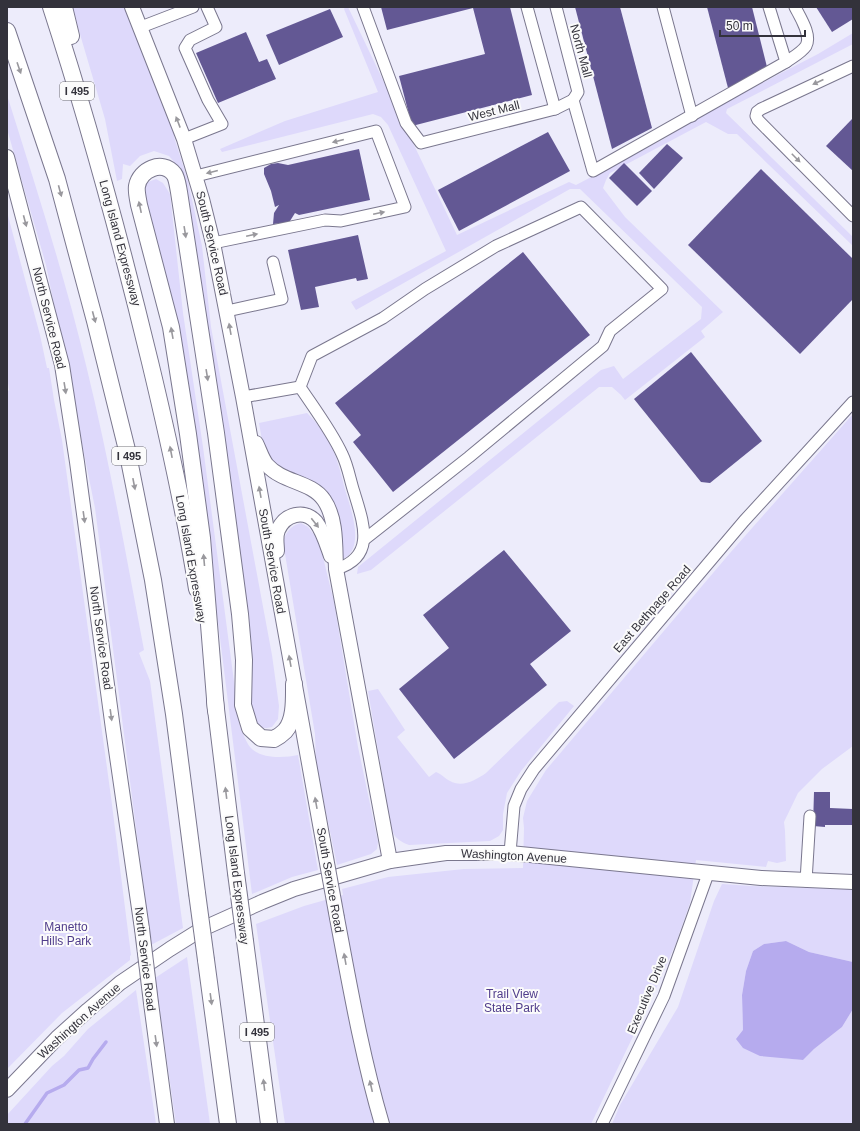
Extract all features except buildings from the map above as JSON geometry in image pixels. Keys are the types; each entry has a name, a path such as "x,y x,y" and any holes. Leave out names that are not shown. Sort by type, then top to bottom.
{"highway":[{"name":"Long Island Expressway","path":"51,7 102,174 138,313 168,439 193,565 216,711 269,1124"},
{"path":"64,7 102,174"},
{"name":"I 495","path":"7,31 57,179 97,328 127,450 153,580 174,714 196,893 228,1124"},
{"path":"216,711 202,538 188,434 171,327 139,205 137,186 142,174 151,168 164,167 174,174 179,192 216,434 240,614 244,660 243,705 250,728 261,738 274,739 285,732 290,723 294,684"}],"main road":[{"name":"South Service Road","path":"132,7 184,139 196,176 214,243 353,1006 374,1099 382,1124"},
{"name":"North Service Road","path":"7,157 62,365 77,462 142,929 167,1124"},
{"path":"247,423 263,460 279,475 314,490 324,501 329,510 333,527 336,569 390,861"},
{"path":"286,633 276,537 278,529 288,518 295,515 302,514 310,517 316,523 336,569"},
{"name":"Washington Avenue","path":"7,1090 57,1038 88,1010 120,984 170,949 202,929 294,889 390,861 446,853 484,852 708,874 806,881 853,882"}],"street":[{"path":"141,27 193,7"},
{"path":"184,139 222,124 209,102 185,48 190,40 216,27 207,7"},
{"name":"West Mall","path":"363,7 406,123 421,143 555,109 573,100"},
{"path":"527,7 555,109"},
{"name":"North Mall","path":"556,7 578,92 573,100"},
{"path":"663,7 692,116"},
{"path":"769,7 786,62"},
{"path":"573,100 593,171 786,62 801,51 807,44 807,36 804,25 795,7"},
{"path":"853,66 761,109 757,112 756,116 758,120 853,216"},
{"path":"196,176 376,131 405,207 341,221 325,220 214,243"},
{"path":"300,387 312,356 383,318 425,289 496,246 581,207 662,289 610,331 603,346 469,457 365,539 357,557 345,566 336,569"},
{"path":"227,311 282,299 273,262"},
{"path":"243,397 300,387"},
{"path":"300,387 342,454 362,519 365,539"},
{"name":"East Bethpage Road","path":"510,854 514,806 521,789 534,769 744,521 853,402"},
{"path":"806,881 810,816"},
{"name":"Executive Drive","path":"602,1124 664,996 708,874"}],"green space":[{"path":"72,7 124,7 174,133 188,181 202,246 211,327 272,655 279,706 278,719 272,727 264,728 258,726 253,722 249,715 182,179 176,164 169,156 154,151 140,156 130,166 123,164 122,179 117,181 105,119"},
{"path":"345,7 348,7 457,235 569,182 576,185 662,140 712,109 818,54 853,33 853,44 727,109 726,113 853,237 853,246 737,134 728,134 706,122 610,173 603,188 625,217 723,312 701,331 705,337 625,400 612,387 599,387 371,570 357,574 358,567 601,370 614,366 623,379 701,319 702,307 580,189 570,189 356,310 351,302 446,251 388,125 381,117 373,114 222,152 220,149 285,121 378,92 344,9"},
{"path":"7,95 59,263 86,365 110,471 144,650 139,653 150,681 183,928 151,945 95,508 46,265 7,129"},
{"path":"156,179 163,183 170,194 183,313 203,447 240,727 250,747 260,754 272,757 298,755 318,870 292,877 252,894 191,406 143,189 148,182"},
{"name":"Manetto Hills Park","path":"7,212 40,335 47,368 49,368 62,440 131,955 130,960 62,1013 7,1069 7,392 9,390 7,376"},
{"path":"307,413 322,430 333,450 352,514 355,536 354,545 350,553 343,559 328,495 323,488 315,483 278,470 263,446 259,423"},
{"name":"Trail View State Park","path":"853,414 853,746 822,769 798,793 784,822 786,861 777,863 768,861 766,867 696,860 690,903 676,943 660,980 591,1124 285,1124 256,924 304,906 343,895 342,889 388,877 464,869 523,868 523,818 527,801 546,770 730,553"},
{"path":"301,523 308,527 319,541 334,602 358,747 378,842 377,849 371,854 337,865 316,764 315,734 283,542 289,530"},
{"path":"378,689 405,730 397,737 429,777 436,772 448,780 459,784 469,782 486,773 559,702 567,701 574,706 521,771 507,793 503,814 503,830 499,836 490,841 409,845 399,840 394,834 389,815 368,691"},
{"path":"722,884 853,889 853,962 809,952 786,941 764,944 753,951 746,971 742,995 743,1030 784,1058 803,1060 814,1049 842,1027 853,1009 853,1124 612,1124 620,1105 678,1007 714,901"},
{"path":"187,957 210,1124 176,1124 155,978"},
{"path":"136,990 156,1124 7,1124 7,1115 52,1066 64,1056 88,1029"}],"shaded area":[{"path":"786,941 809,952 853,962 853,1009 842,1027 814,1049 803,1060 760,1056 743,1048 736,1039 743,1030 742,995 746,971 753,951 764,944"}],"waterway":[{"path":"25,1124 47,1093 64,1085 79,1070 88,1068 106,1042"}]}
